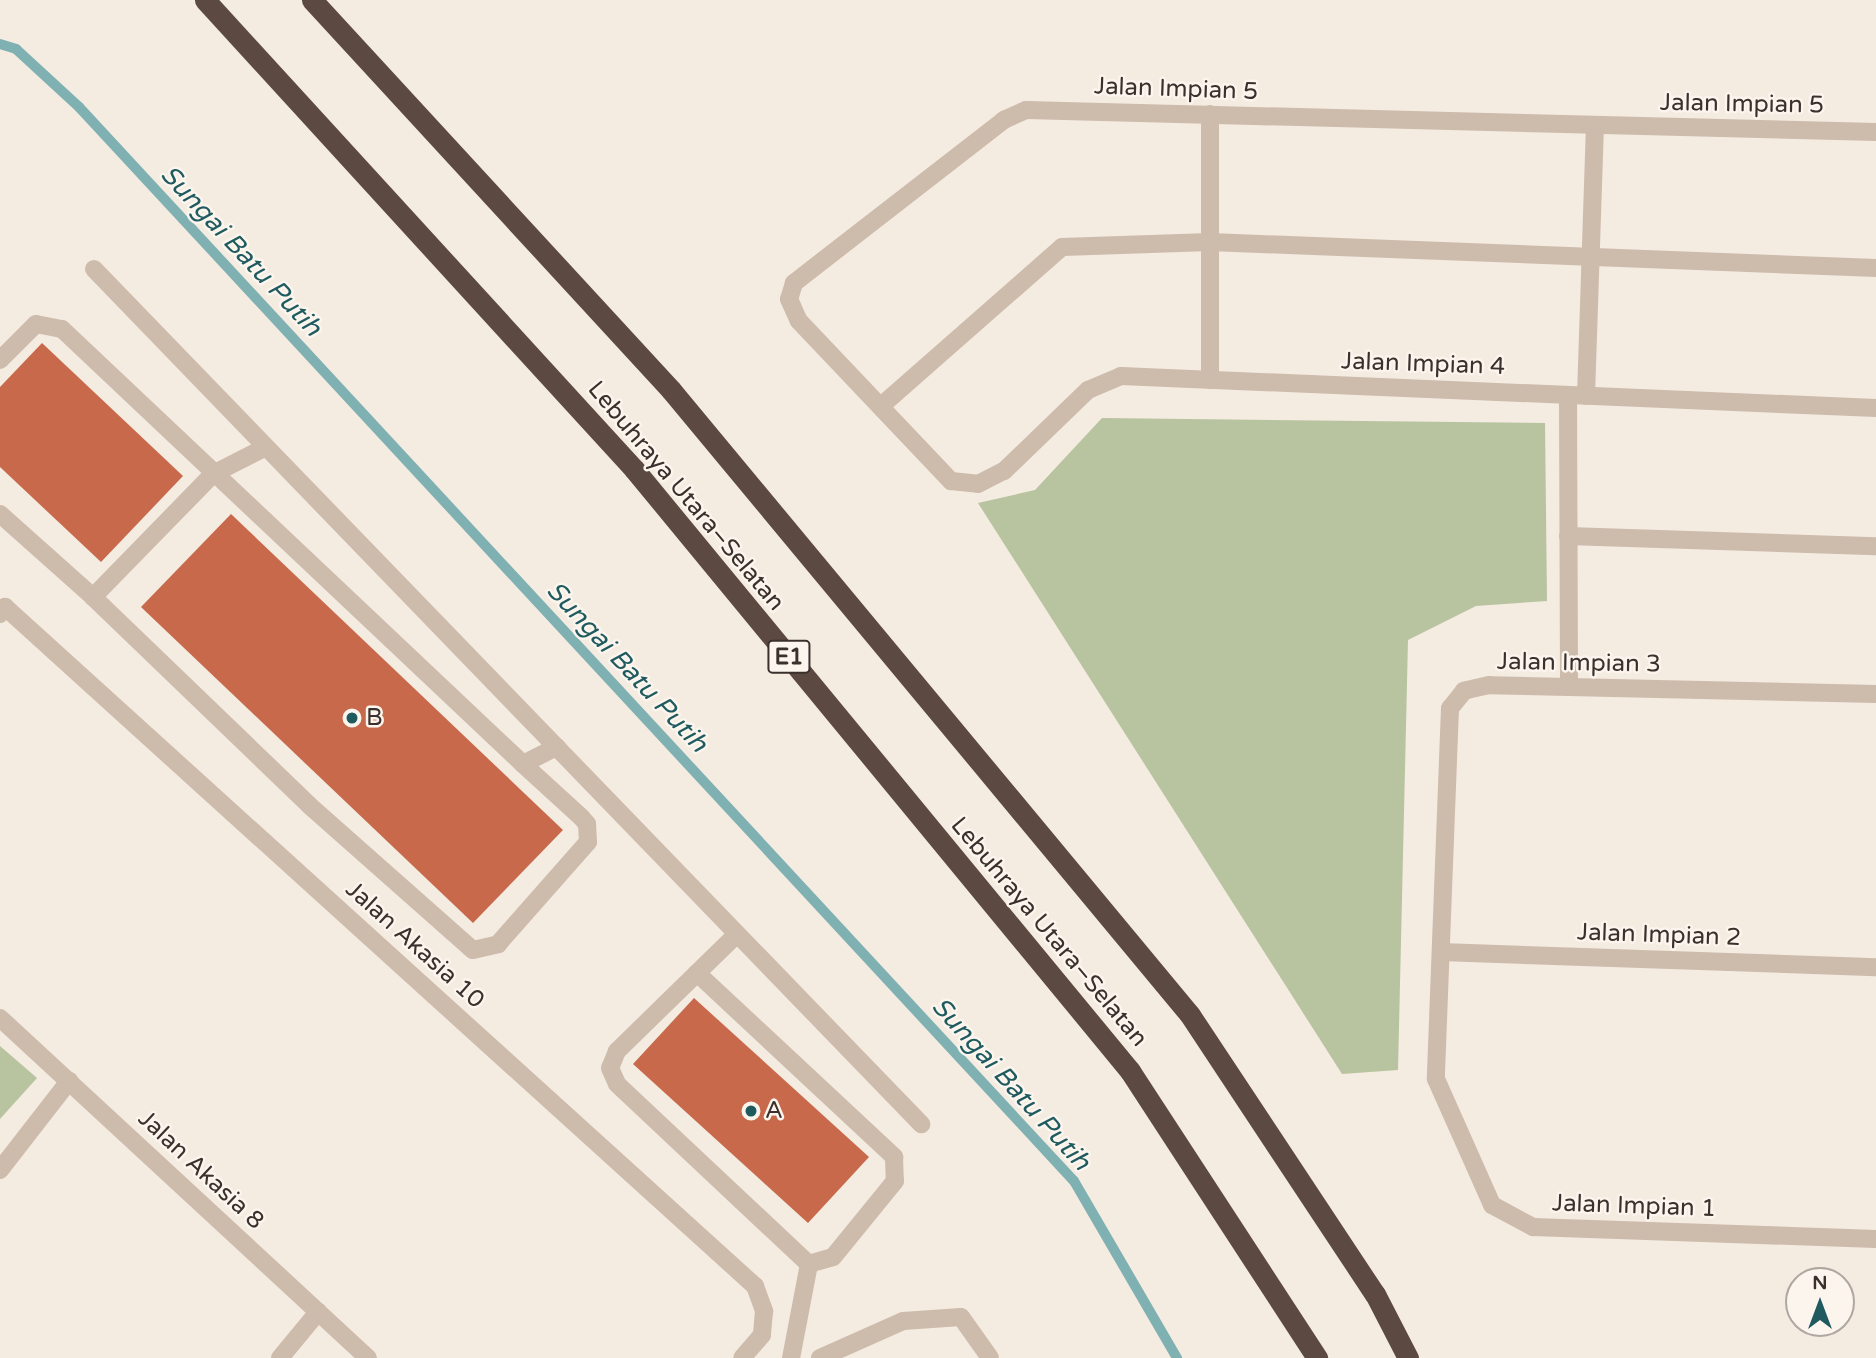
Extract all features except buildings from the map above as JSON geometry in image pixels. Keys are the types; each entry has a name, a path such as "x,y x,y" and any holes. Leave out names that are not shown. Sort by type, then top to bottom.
{"highway":[{"name":"Lebuhraya Utara–Selatan","path":"205,0 634,469 1130,1071 1317,1358"},
{"path":"312,0 671,390 1190,1015 1375,1294 1408,1358"}],"street":[{"name":"Jalan Impian 5","path":"951,481 799,321 789,299 794,283 1018,112 1210,114 1876,132"},
{"path":"1210,114 1210,380"},
{"path":"1569,687 1568,536 1577,395 1590,258 1595,125"},
{"path":"881,406 1062,247 1210,242 1876,268"},
{"path":"94,269 921,1124"},
{"path":"0,360 36,324 54,324 581,817 587,824 588,842 498,944 473,950 310,806 93,597 0,514"},
{"name":"Jalan Impian 4","path":"951,481 978,484 1004,471 1104,380 1121,376 1876,408"},
{"path":"93,597 213,474 266,447"},
{"path":"1568,536 1876,547"},
{"name":"Jalan Akasia 10","path":"2,608 755,1286 764,1311 761,1335 742,1358"},
{"name":"Jalan Impian 3","path":"1441,952 1450,708 1464,691 1489,685 1876,694"},
{"path":"523,764 557,747"},
{"path":"737,934 617,1051 610,1068 612,1077 809,1264"},
{"name":"Jalan Impian 2","path":"1441,952 1876,967"},
{"name":"Jalan Impian 1","path":"1441,952 1436,1079 1492,1205 1533,1227 1876,1239"},
{"path":"697,973 894,1157 895,1181 833,1257 809,1264"},
{"name":"Jalan Akasia 8","path":"0,1018 368,1358"},
{"path":"0,1170 69,1081"},
{"path":"791,1358 809,1264"},
{"path":"280,1358 318,1312"},
{"path":"820,1358 903,1321 961,1317 990,1358"}],"green space":[{"path":"1102,418 1545,423 1547,601 1476,606 1408,640 1398,1070 1342,1074 978,503 1035,490"},
{"path":"0,1046 37,1078 0,1119"}],"waterway":[{"name":"Sungai Batu Putih","path":"0,44 16,49 79,107 1074,1181 1177,1358"}],"place":[{"name":"B","path":"352,718"},
{"name":"A","path":"751,1111"}]}
